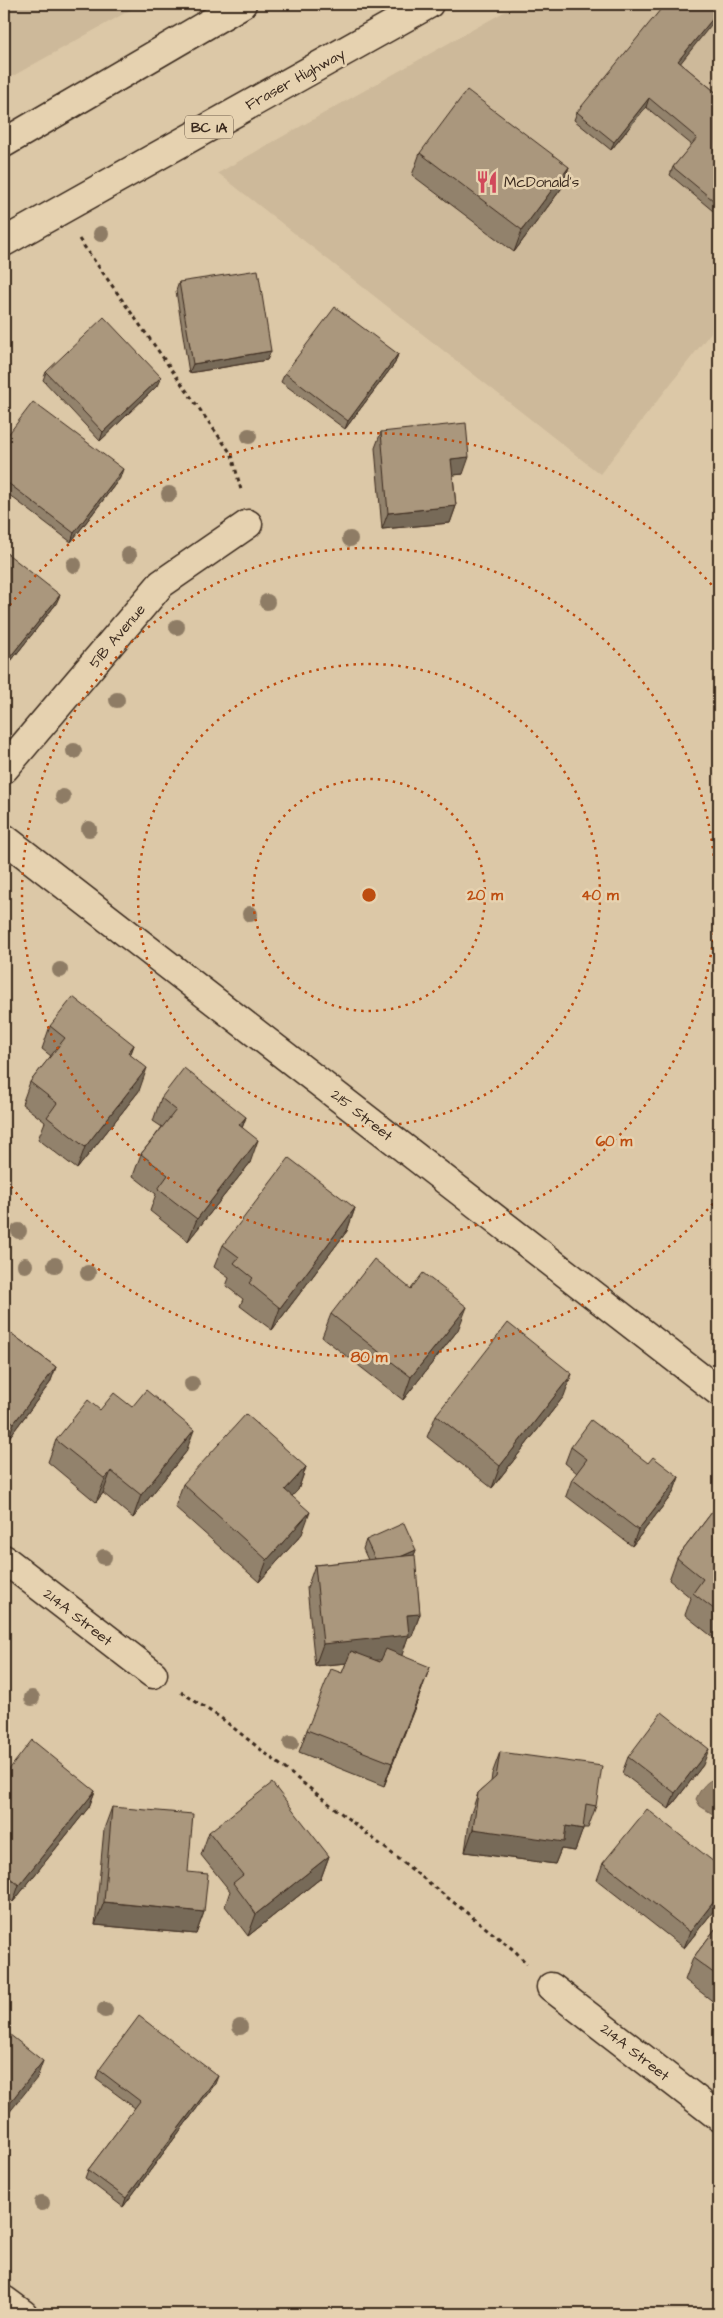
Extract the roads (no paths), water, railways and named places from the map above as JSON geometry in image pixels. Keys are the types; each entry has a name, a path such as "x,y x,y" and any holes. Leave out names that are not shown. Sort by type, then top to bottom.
{"street":[{"path":"4,143 242,4"},
{"name":"Fraser Highway","path":"4,242 429,4"},
{"name":"51B Avenue","path":"4,769 161,584 248,524"},
{"name":"215 Street","path":"4,838 719,1392"},
{"name":"214A Street","path":"4,1559 152,1674"},
{"name":"214A Street","path":"551,1987 719,2117"},
{"path":"4,2300 23,2314"}],"place":[{"name":"McDonald's","path":"487,182"}]}
